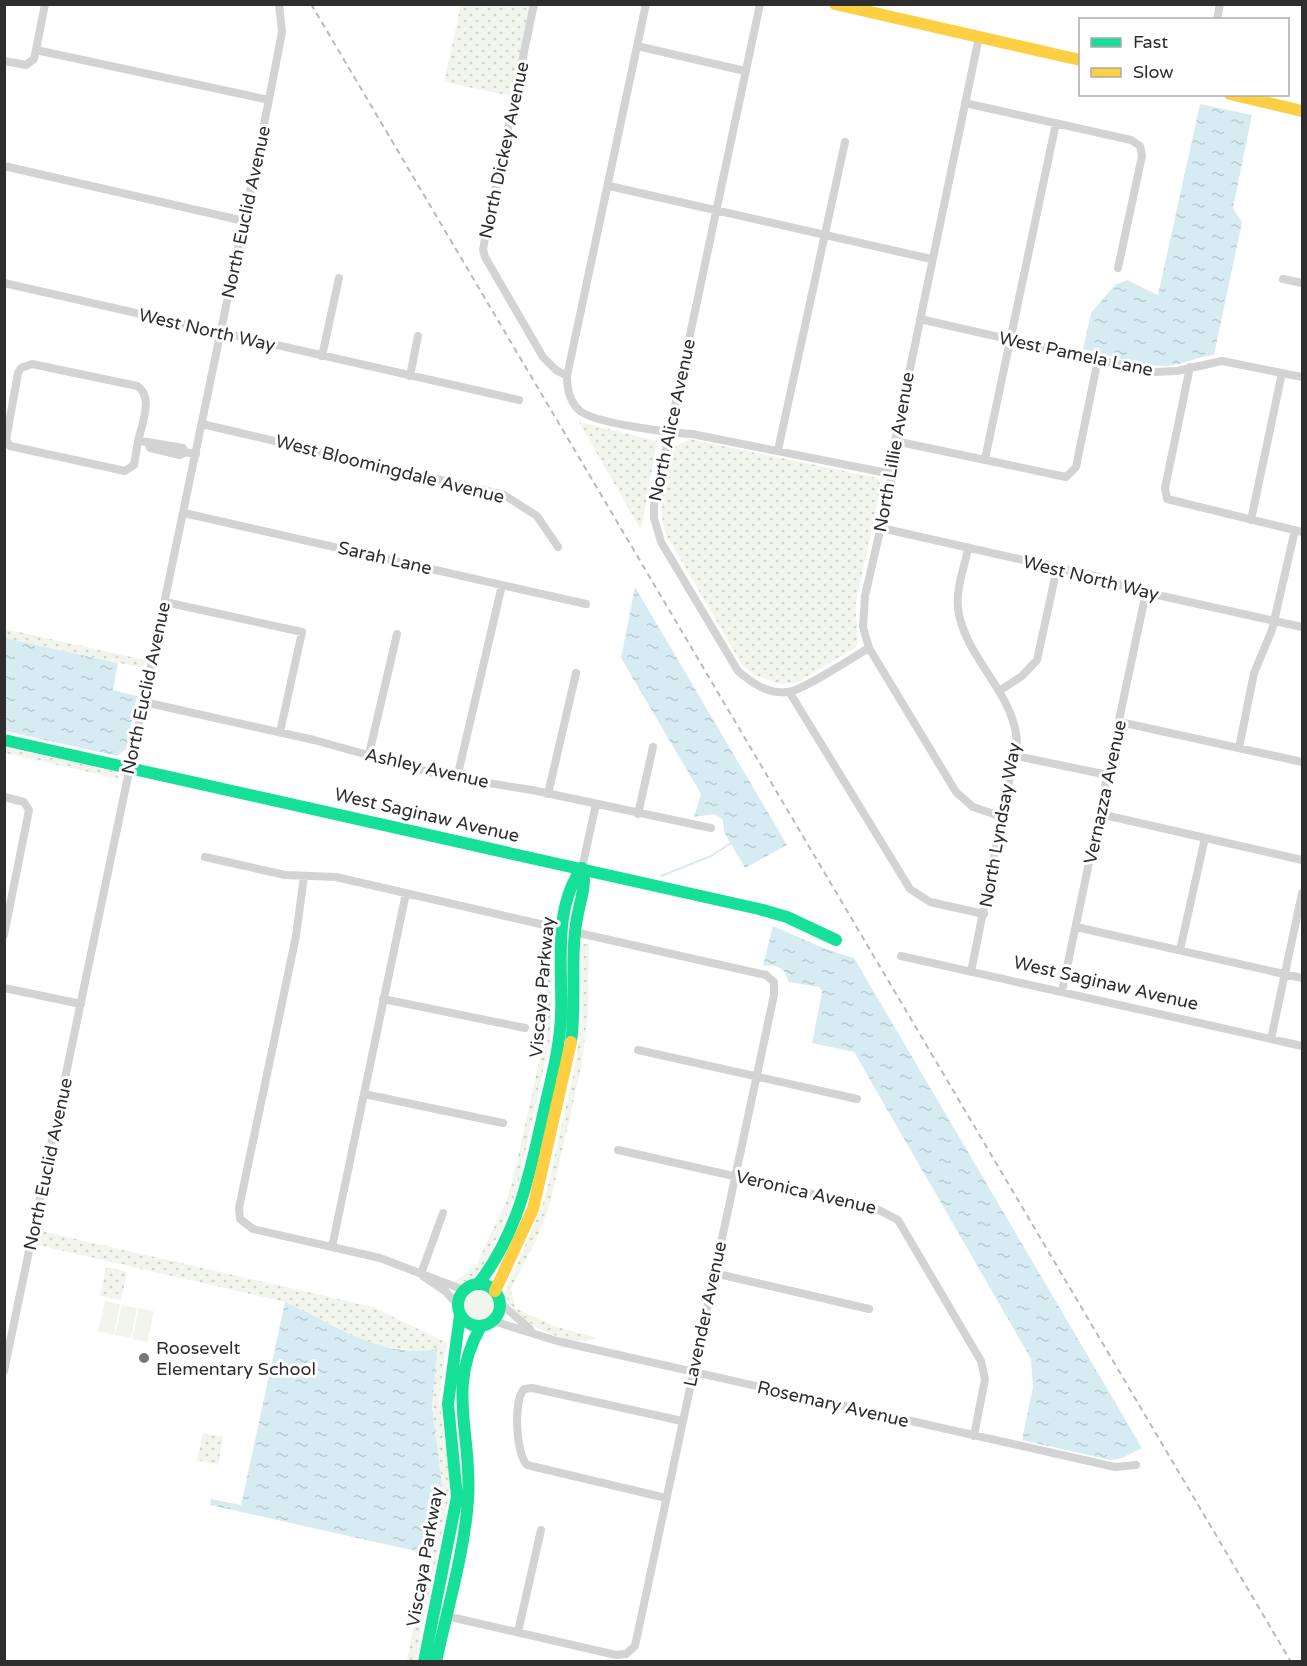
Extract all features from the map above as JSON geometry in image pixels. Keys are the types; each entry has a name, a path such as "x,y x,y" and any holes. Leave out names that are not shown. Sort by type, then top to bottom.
{"street":[{"path":"4,61 26,65 34,59 45,4"},
{"name":"North Euclid Avenue","path":"4,1371 269,100 282,32 279,4"},
{"name":"North Dickey Avenue","path":"534,4 483,249 485,257 543,357 556,370 567,376"},
{"path":"646,4 567,376 568,393 583,414 669,433 692,434 892,474"},
{"name":"North Alice Avenue","path":"760,4 654,505 654,518 661,542 738,670 765,690 790,693"},
{"path":"835,4 1079,60"},
{"name":"North Lillie Avenue","path":"979,37 931,259 895,441 892,474 864,608 863,627 869,648 956,792 973,807 1003,818"},
{"path":"637,46 746,71"},
{"path":"36,50 269,100"},
{"path":"1238,96 1302,111"},
{"path":"965,103 1131,140 1140,146 1142,156 1118,268"},
{"path":"985,459 1056,123"},
{"path":"778,450 845,142"},
{"path":"4,166 244,220"},
{"path":"609,186 931,259"},
{"path":"322,356 339,278"},
{"path":"1283,279 1302,283"},
{"name":"West North Way","path":"4,283 519,400"},
{"name":"West Pamela Lane","path":"920,319 1153,372 1177,371 1221,362 1302,377"},
{"path":"410,376 418,336"},
{"path":"895,441 1060,477 1071,475 1076,467 1098,360"},
{"path":"32,364 137,386 142,390 146,400 143,442 134,465 125,471 10,446 6,440 18,373 21,368 32,364"},
{"path":"1190,367 1165,488 1167,499 1299,531 1274,621 1254,673 1239,748"},
{"path":"1251,520 1282,373"},
{"name":"West Bloomingdale Avenue","path":"202,424 504,495 537,516 558,547"},
{"path":"143,442 183,448 185,452 196,454"},
{"name":"Sarah Lane","path":"184,513 586,604"},
{"name":"West North Way","path":"881,528 1099,577 1146,592 1302,627"},
{"name":"North Lyndsay Way","path":"968,549 958,595 960,618 964,631 999,691 1016,729 1016,756 971,972"},
{"path":"999,691 1022,676 1037,660 1057,568"},
{"path":"457,778 502,585"},
{"name":"Vernazza Avenue","path":"1062,991 1146,592"},
{"path":"165,602 302,632 280,732"},
{"path":"369,754 397,634"},
{"path":"869,648 790,693 910,889 930,902 984,914"},
{"path":"548,794 576,673"},
{"name":"Ashley Avenue","path":"144,702 280,732 457,778 548,794 711,828"},
{"path":"1120,722 1302,762"},
{"name":"West Saginaw Avenue","path":"4,740 773,912 836,940"},
{"path":"638,814 653,747"},
{"path":"1016,756 1108,775"},
{"path":"4,797 24,802 28,806 29,815 4,935"},
{"path":"582,868 596,804"},
{"path":"1100,814 1302,860"},
{"path":"1180,950 1205,838"},
{"path":"205,857 275,873 336,877 568,930"},
{"name":"Viscaya Parkway","path":"478,1284 485,1277 504,1242 521,1202 557,1052 568,930 585,878 582,868"},
{"path":"304,876 296,936 239,1208 240,1219 253,1229 380,1258 464,1290 478,1284 498,1297 499,1312 487,1324 469,1324 445,1291 421,1274"},
{"path":"332,1246 406,893"},
{"path":"1271,1039 1302,893"},
{"path":"1076,927 1302,978"},
{"name":"Viscaya Parkway","path":"498,1297 533,1209 569,1058 574,1020 568,930"},
{"name":"Lavender Avenue","path":"518,1632 616,1655 626,1654 635,1646 774,982 766,975 568,930"},
{"name":"West Saginaw Avenue","path":"901,956 1302,1046"},
{"path":"4,988 81,1004"},
{"path":"383,999 525,1028"},
{"path":"562,1008 566,1017 562,1052 569,1058"},
{"path":"638,1050 857,1099"},
{"path":"364,1094 503,1123"},
{"name":"Veronica Avenue","path":"618,1149 875,1208 898,1220 981,1361 985,1379 975,1436"},
{"path":"421,1274 443,1213"},
{"path":"714,1273 869,1309"},
{"path":"459,1310 464,1290"},
{"name":"Rosemary Avenue","path":"498,1297 532,1332"},
{"name":"Viscaya Parkway","path":"424,1662 457,1497 457,1471 448,1392 459,1310"},
{"name":"Viscaya Parkway","path":"436,1662 465,1525 469,1489 461,1418 461,1377 470,1343 487,1324"},
{"name":"Rosemary Avenue","path":"487,1324 532,1332 557,1341 1115,1467 1136,1466"},
{"path":"666,1498 535,1468 523,1459 517,1414 520,1394 526,1388 682,1421"},
{"path":"451,1535 452,1555 441,1605 446,1616 518,1632 541,1530"}],"shaded area":[{"path":"461,5 530,5 511,96 444,82"},
{"path":"579,422 657,441 641,530"},
{"path":"690,439 877,478 881,486 856,601 858,636 856,647 796,683 780,684 754,675 741,663 667,536 663,525 663,491 674,447"},
{"path":"5,629 145,660 143,668 5,638"},
{"path":"5,748 114,771 120,779 5,753"},
{"path":"549,933 553,939 551,1035 517,1189 501,1230 480,1271 467,1281 453,1283 476,1265 506,1202 514,1175 543,1044 546,1017 546,952"},
{"path":"589,942 588,1013 582,1063 550,1204 536,1240 511,1288 515,1308 554,1326 596,1338 585,1341 558,1336 530,1323 518,1314 509,1303 505,1293 545,1198 574,1072 582,1020 582,945"},
{"path":"41,1231 373,1307 447,1343 439,1400 449,1469 449,1496 415,1661 407,1661 442,1485 432,1407 436,1349 415,1351 368,1343 285,1302 38,1245"},
{"path":"106,1267 127,1272 121,1300 100,1296"},
{"path":"479,1289 490,1294 495,1305 490,1316 479,1321 468,1316 463,1305 468,1294"},
{"path":"105,1301 120,1304 114,1335 98,1331"},
{"path":"122,1305 137,1308 131,1338 115,1335"},
{"path":"139,1308 154,1311 147,1342 132,1339"},
{"path":"203,1433 223,1437 218,1465 197,1460"}],"water":[{"path":"1200,104 1252,115 1233,208 1242,222 1214,355 1173,365 1157,366 1083,349 1091,313 1115,285 1127,280 1158,295"},
{"path":"635,587 787,845 745,868 724,832 723,820 714,814 694,817 701,794 621,658"},
{"path":"5,638 118,663 113,690 137,696 126,749 117,756 5,731"},
{"path":"773,926 828,950 854,958 1142,1448 1120,1459 1110,1460 1022,1440 1033,1387 1031,1359 854,1052 812,1043 822,992 820,987 788,982 785,973 780,968 772,965 763,966"},
{"path":"285,1302 358,1338 377,1344 416,1351 437,1349 432,1407 442,1485 429,1554 210,1505 211,1499 241,1505"}],"waterway":[{"path":"661,876 711,856 731,843"}],"railway":[{"path":"311,4 1291,1662"}],"traffic: fast":[{"path":"4,740 759,909 787,917 836,940"},
{"path":"478,1284 492,1264 514,1222 534,1153 559,1038 561,939 566,902 582,868"},
{"path":"571,1042 575,929 584,884 582,868"},
{"path":"479,1284 487,1285 494,1290 499,1297 500,1305 499,1313 494,1320 487,1325 479,1326 471,1325 464,1320 459,1313 458,1305 459,1297 464,1290 471,1285 479,1284"},
{"path":"424,1662 457,1497 448,1404 460,1315"},
{"path":"436,1662 466,1521 469,1476 462,1391 464,1370 470,1349 481,1326"}],"traffic: slow":[{"path":"835,4 1079,60"},
{"path":"1238,96 1302,111"},
{"path":"495,1291 533,1209 571,1042"}],"place":[{"name":"Roosevelt Elementary School","path":"144,1358"}]}
